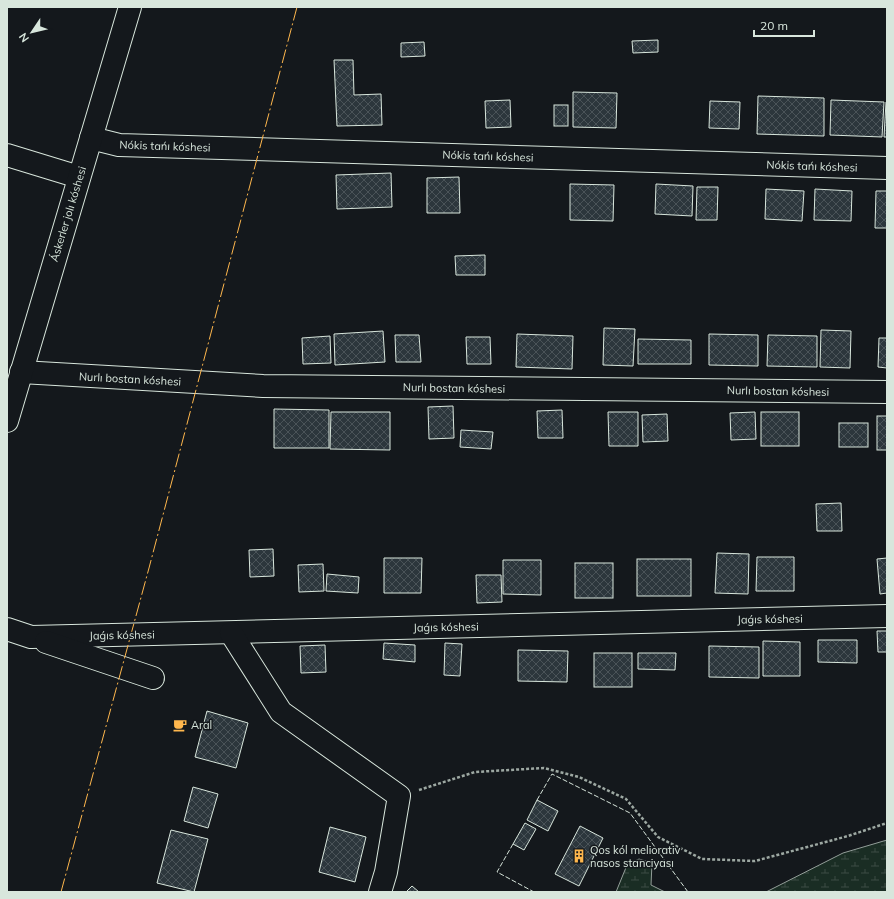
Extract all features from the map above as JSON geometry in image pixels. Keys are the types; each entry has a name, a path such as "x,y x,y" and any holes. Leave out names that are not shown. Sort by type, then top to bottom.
{"street":[{"name":"Áskerler jolı kóshesi","path":"7,418 130,7"},
{"name":"Nókis tańı kóshesi","path":"91,138 119,145 887,168"},
{"path":"7,155 79,176"},
{"name":"Nurlı bostan kóshesi","path":"21,372 263,386 887,392"},
{"name":"Jaǵıs kóshesi","path":"7,629 31,637 887,616"},
{"path":"231,633 281,712 399,796 386,872 380,892"},
{"path":"31,637 153,678"}],"path":[{"path":"399,796 475,772 544,768 579,777 626,799 658,837 702,859 756,861 848,836 887,823"}],"green space":[{"path":"887,840 887,892 766,892 843,853"},
{"path":"639,859 652,863 651,885 665,892 616,892 627,865"}],"building":[{"path":"658,40 658,52 633,53 632,41"},
{"path":"424,42 425,56 401,57 401,43"},
{"path":"334,60 353,60 354,95 381,94 382,125 337,126"},
{"path":"573,92 617,93 616,128 573,127"},
{"path":"758,96 824,98 824,136 757,134"},
{"path":"510,100 511,127 486,128 485,101"},
{"path":"831,100 884,102 882,137 830,135"},
{"path":"710,101 740,102 739,129 709,128"},
{"path":"886,102 887,137 884,137"},
{"path":"554,105 568,105 568,126 554,126"},
{"path":"391,173 392,207 337,209 336,175"},
{"path":"459,177 460,213 427,213 427,178"},
{"path":"570,184 614,185 613,221 570,220"},
{"path":"656,184 693,186 692,216 655,214"},
{"path":"697,187 718,187 717,220 696,220"},
{"path":"766,189 804,191 802,221 765,219"},
{"path":"815,189 852,191 851,221 814,220"},
{"path":"876,191 887,191 887,228 875,228"},
{"path":"485,255 485,275 456,275 455,256"},
{"path":"604,328 635,329 633,366 603,365"},
{"path":"821,330 851,331 850,368 820,367"},
{"path":"383,331 385,362 335,365 334,334"},
{"path":"517,334 573,336 572,369 516,367"},
{"path":"709,334 758,335 758,366 709,365"},
{"path":"395,335 419,335 421,362 396,362"},
{"path":"768,335 817,336 817,367 767,366"},
{"path":"330,336 331,363 303,364 302,338"},
{"path":"466,337 490,337 491,364 467,364"},
{"path":"879,338 887,338 887,368 878,367"},
{"path":"638,339 691,340 691,364 638,364"},
{"path":"453,406 454,438 429,439 428,407"},
{"path":"274,409 329,410 329,448 274,448"},
{"path":"562,410 563,438 538,438 537,411"},
{"path":"331,412 390,412 390,450 330,449"},
{"path":"608,412 638,412 638,446 609,446"},
{"path":"755,412 756,439 731,440 730,413"},
{"path":"761,412 799,412 799,446 761,446"},
{"path":"667,414 668,441 643,442 642,415"},
{"path":"877,416 887,416 887,450 877,450"},
{"path":"839,423 868,423 868,447 839,447"},
{"path":"461,430 493,432 491,449 460,447"},
{"path":"841,503 842,531 817,531 816,504"},
{"path":"273,549 274,576 250,577 249,550"},
{"path":"717,553 749,554 748,594 715,593"},
{"path":"757,557 794,557 794,591 756,591"},
{"path":"384,558 422,558 421,593 384,593"},
{"path":"887,558 887,593 880,594 877,559"},
{"path":"637,559 691,559 691,596 637,596"},
{"path":"503,560 541,560 541,595 503,594"},
{"path":"575,563 613,563 613,598 575,598"},
{"path":"323,564 324,591 299,592 298,565"},
{"path":"327,574 359,577 358,593 326,591"},
{"path":"476,575 501,575 502,602 477,603"},
{"path":"877,631 887,631 887,652 878,652"},
{"path":"818,640 857,640 857,663 818,662"},
{"path":"763,641 800,642 800,676 763,676"},
{"path":"384,643 415,645 415,662 383,659"},
{"path":"445,643 462,644 460,676 444,675"},
{"path":"325,645 326,672 301,673 300,646"},
{"path":"709,646 759,647 759,678 709,677"},
{"path":"518,650 568,651 567,682 518,681"},
{"path":"594,653 632,653 632,687 594,687"},
{"path":"638,653 676,653 675,670 638,669"},
{"path":"207,711 248,723 236,768 195,757"},
{"path":"193,787 218,794 208,828 184,821"},
{"path":"537,800 558,811 548,831 527,820"},
{"path":"525,823 536,829 524,850 513,844"},
{"name":"Qos kól meliorativ nasos stanciyası","path":"580,826 603,838 579,886 555,874"},
{"path":"330,827 366,837 355,882 319,872"},
{"path":"171,830 208,839 194,892 157,883"},
{"path":"412,886 419,892 406,892"}],"fence":[{"path":"537,800 552,774 630,813 688,892"},
{"path":"513,844 497,872 534,892"}],"power":[{"path":"61,892 149,568 297,7"}],"place":[{"name":"Aral","path":"180,725"},
{"name":"Qos kól meliorativ nasos stanciyası","path":"579,856"}]}
